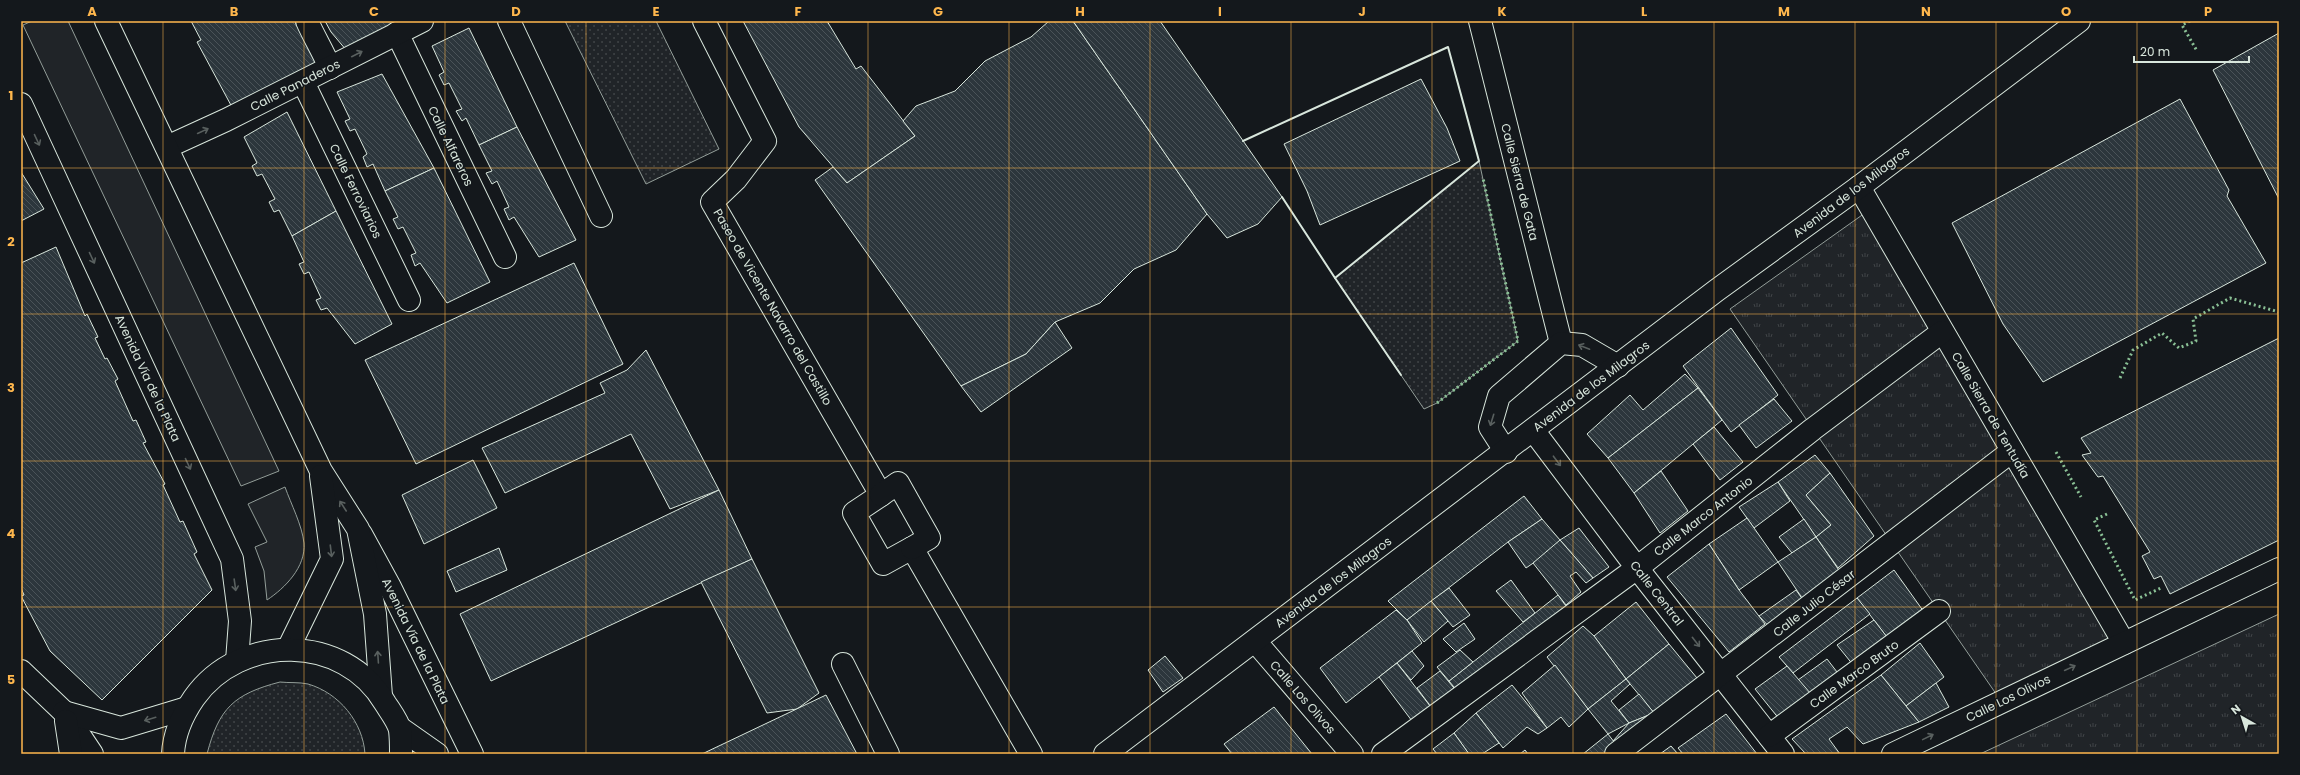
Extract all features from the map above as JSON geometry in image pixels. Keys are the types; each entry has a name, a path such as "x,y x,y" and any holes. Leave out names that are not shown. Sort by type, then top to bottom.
{"street":[{"name":"Avenida Vía de la Plata","path":"106,21 320,471 358,529 390,587 472,754"},
{"path":"306,21 316,42 322,47 330,68"},
{"name":"Calle Panaderos","path":"167,147 303,82 422,21"},
{"path":"509,21 601,216"},
{"name":"Paseo de Vicente Navarro del Castillo","path":"704,21 765,141 736,179 712,202 881,495"},
{"name":"Calle Sierra de Gata","path":"1480,21 1560,343"},
{"name":"Avenida de los Milagros","path":"1105,754 1618,366 2079,21"},
{"name":"Calle Alfareros","path":"397,33 505,258"},
{"name":"Calle Ferroviarios","path":"303,82 409,300"},
{"name":"Avenida Vía de la Plata","path":"21,104 232,559 240,621 238,661"},
{"name":"Calle Sierra de Tentudía","path":"1858,187 2124,643"},
{"name":"Calle Marco Antonio","path":"1383,754 1637,568 1813,429 1942,332"},
{"path":"1506,452 1490,427 1499,396 1560,343 1582,346 1618,366"},
{"name":"Calle Central","path":"1533,430 1637,568 1783,754"},
{"name":"Calle Julio César","path":"1616,754 2012,451"},
{"name":"Avenida Vía de la Plata","path":"288,649 332,559 320,471"},
{"path":"898,483 930,538 912,548 883,564 854,513 898,483"},
{"name":"Avenida Vía de la Plata","path":"358,529 375,614 381,696"},
{"path":"912,548 1031,754"},
{"name":"Calle Los Olivos","path":"1893,754 2279,569"},
{"name":"Calle Marco Bruto","path":"1769,736 1939,611"},
{"name":"Calle Los Olivos","path":"1255,641 1352,754"},
{"path":"173,754 179,727 187,708 201,689 218,672 238,661 262,652 288,649 316,653 343,663 366,679 381,696 400,728 437,754"},
{"path":"843,664 888,754"},
{"path":"21,671 64,712 92,754"},
{"path":"64,712 121,728 187,708"},
{"path":"64,712 71,754"},
{"path":"400,728 401,754"}],"green space":[{"path":"32,21 68,21 279,471 241,486 23,25"},
{"path":"565,21 656,21 719,149 646,184"},
{"path":"1479,161 1518,341 1437,403 1424,409 1335,278"},
{"path":"1879,203 2124,643 2001,701 1730,309"},
{"path":"285,487 301,529 304,552 302,560 293,576 281,589 267,600 264,571 255,547 267,542 248,504"},
{"path":"2279,614 2279,754 1980,754"},
{"path":"280,682 308,684 330,694 347,710 354,720 360,731 365,754 207,754 217,725 223,714 231,705 251,692"}],"building":[{"path":"191,21 299,21 324,71 233,109 197,42 201,40"},
{"path":"325,21 405,21 347,51 331,32"},
{"path":"743,21 827,21 856,69 861,66 915,136 847,183 799,127"},
{"path":"1049,21 1073,21 1207,214 1176,250 1134,269 1100,303 1055,322 1026,354 961,386 815,180 833,167 847,183 915,136 903,121 916,106 955,91 985,61 1031,37"},
{"path":"1073,21 1160,21 1282,197 1258,224 1227,238 1207,214"},
{"path":"469,28 517,127 479,145 466,118 462,121 456,111 462,109 449,83 444,85 439,75 444,72 432,46"},
{"path":"2279,33 2279,199 2213,70"},
{"path":"382,74 434,168 385,191 373,164 367,167 363,157 367,154 355,129 350,131 345,121 350,119 337,92"},
{"path":"1421,79 1447,128 1460,161 1320,225 1307,191 1284,144"},
{"path":"2180,99 2229,190 2227,196 2266,263 2043,382 2003,324 1952,223"},
{"path":"287,112 336,211 292,236 279,210 274,212 269,202 275,199 262,174 257,176 252,166 257,163 244,137"},
{"path":"517,127 576,240 539,257 514,217 509,220 504,209 509,207 497,181 492,184 486,173 492,171 479,145"},
{"path":"434,168 490,282 447,303 420,263 415,266 411,255 416,253 403,227 398,229 393,219 398,217 385,191"},
{"path":"21,172 44,209 21,221"},
{"path":"336,211 392,324 355,344 327,308 321,310 316,300 321,298 309,272 304,274 299,264 304,262 292,236"},
{"path":"56,247 85,316 87,314 98,337 95,338 105,359 107,358 118,379 115,381 133,421 136,420 146,442 143,443 165,484 163,485 180,522 183,521 197,552 194,554 212,590 102,700 50,651 21,596 24,595 21,588 21,263"},
{"path":"574,263 623,364 416,464 365,360"},
{"path":"1055,322 1072,348 981,412 961,386 1026,354"},
{"path":"1731,328 1778,395 1731,432 1683,366"},
{"path":"2279,338 2279,540 2170,594 2161,576 2154,579 2142,556 2150,552 2103,476 2098,477 2082,455 2091,453 2081,438"},
{"path":"646,350 719,490 670,509 631,434 505,493 482,448 605,393 600,383 627,370"},
{"path":"1685,374 1698,388 1608,458 1587,434 1630,395 1643,410"},
{"path":"1698,388 1722,420 1634,493 1608,458"},
{"path":"1774,399 1792,421 1756,448 1739,425"},
{"path":"1714,427 1743,462 1720,480 1693,444"},
{"path":"1815,455 1830,473 1806,495 1831,525 1816,537 1778,482"},
{"path":"473,460 497,508 424,544 402,495"},
{"path":"1661,471 1688,511 1660,533 1634,493"},
{"path":"1830,473 1874,536 1838,568 1816,537 1831,525 1806,495"},
{"path":"1778,482 1790,501 1754,528 1739,507"},
{"path":"719,490 752,559 491,681 460,614"},
{"path":"1524,496 1542,519 1508,542 1407,620 1388,601"},
{"path":"1747,518 1778,562 1739,590 1709,544"},
{"path":"1542,519 1560,540 1545,555 1526,568 1508,542"},
{"path":"1804,519 1816,537 1792,553 1779,537"},
{"path":"1579,528 1609,567 1593,578 1560,540"},
{"path":"1816,537 1845,579 1808,607 1778,562"},
{"path":"1560,540 1593,578 1586,583 1576,572 1570,576 1581,592 1566,605 1533,563"},
{"path":"1709,544 1739,590 1765,624 1729,652 1667,577"},
{"path":"499,548 507,570 456,592 447,571"},
{"path":"752,559 819,693 797,709 767,713 701,582"},
{"path":"1894,570 1929,619 1893,645 1857,598"},
{"path":"1511,580 1535,613 1523,622 1496,591"},
{"path":"1449,588 1470,615 1453,627 1431,601"},
{"path":"1796,590 1808,607 1775,633 1759,616"},
{"path":"1558,595 1569,610 1457,691 1449,681"},
{"path":"1857,598 1870,614 1793,673 1779,657"},
{"path":"1431,601 1448,621 1424,642 1407,620"},
{"path":"1636,602 1669,644 1626,679 1594,636"},
{"path":"1396,610 1407,620 1422,643 1346,703 1320,668"},
{"path":"1874,620 1893,645 1858,671 1837,645"},
{"path":"1464,623 1475,639 1456,652 1443,639"},
{"path":"1583,626 1594,636 1626,679 1588,709 1547,657"},
{"path":"1920,643 1944,677 1906,706 1881,675"},
{"path":"1669,644 1697,678 1654,713 1626,679"},
{"path":"1460,650 1473,662 1449,681 1437,667"},
{"path":"1412,651 1424,666 1411,680 1397,663"},
{"path":"1165,656 1183,678 1163,692 1148,670"},
{"path":"1827,659 1844,681 1817,701 1798,680"},
{"path":"1397,663 1437,715 1418,729 1379,677"},
{"path":"1555,665 1588,709 1569,727 1561,717 1547,728 1522,693"},
{"path":"1787,666 1817,701 1784,725 1755,689"},
{"path":"1440,671 1458,693 1434,711 1417,688"},
{"path":"1881,675 1919,722 1863,744 1847,727 1829,739 1840,754 1806,754 1792,739"},
{"path":"1626,679 1630,684 1611,701 1629,723 1608,734 1588,709"},
{"path":"1936,683 1949,707 1919,722 1906,706"},
{"path":"1512,685 1547,728 1538,734 1527,727 1503,748 1476,713"},
{"path":"1639,694 1654,713 1629,723 1619,710"},
{"path":"826,695 857,754 702,754"},
{"path":"1274,707 1312,754 1232,754 1224,744"},
{"path":"1476,713 1499,743 1482,754 1469,754 1454,733"},
{"path":"1654,713 1621,751 1613,741 1629,723"},
{"path":"1726,714 1757,754 1683,754 1678,748"},
{"path":"1454,733 1469,754 1437,754 1433,749"},
{"path":"1608,734 1621,751 1616,754 1583,754"},
{"path":"1671,746 1678,754 1660,754"},
{"path":"1525,750 1528,754 1520,754"}],"hedge":[{"path":"2190,21 2182,25 2197,51"},
{"path":"1437,403 1518,341 1483,178"},
{"path":"2120,378 2133,350 2162,333 2179,348 2196,341 2193,319 2230,298 2279,312"},
{"path":"2056,452 2081,497"},
{"path":"2107,514 2094,520 2135,600 2161,588"}],"wall":[{"path":"1243,141 1448,47 1479,161 1335,278 1282,197"},
{"path":"1335,278 1401,375"}]}
